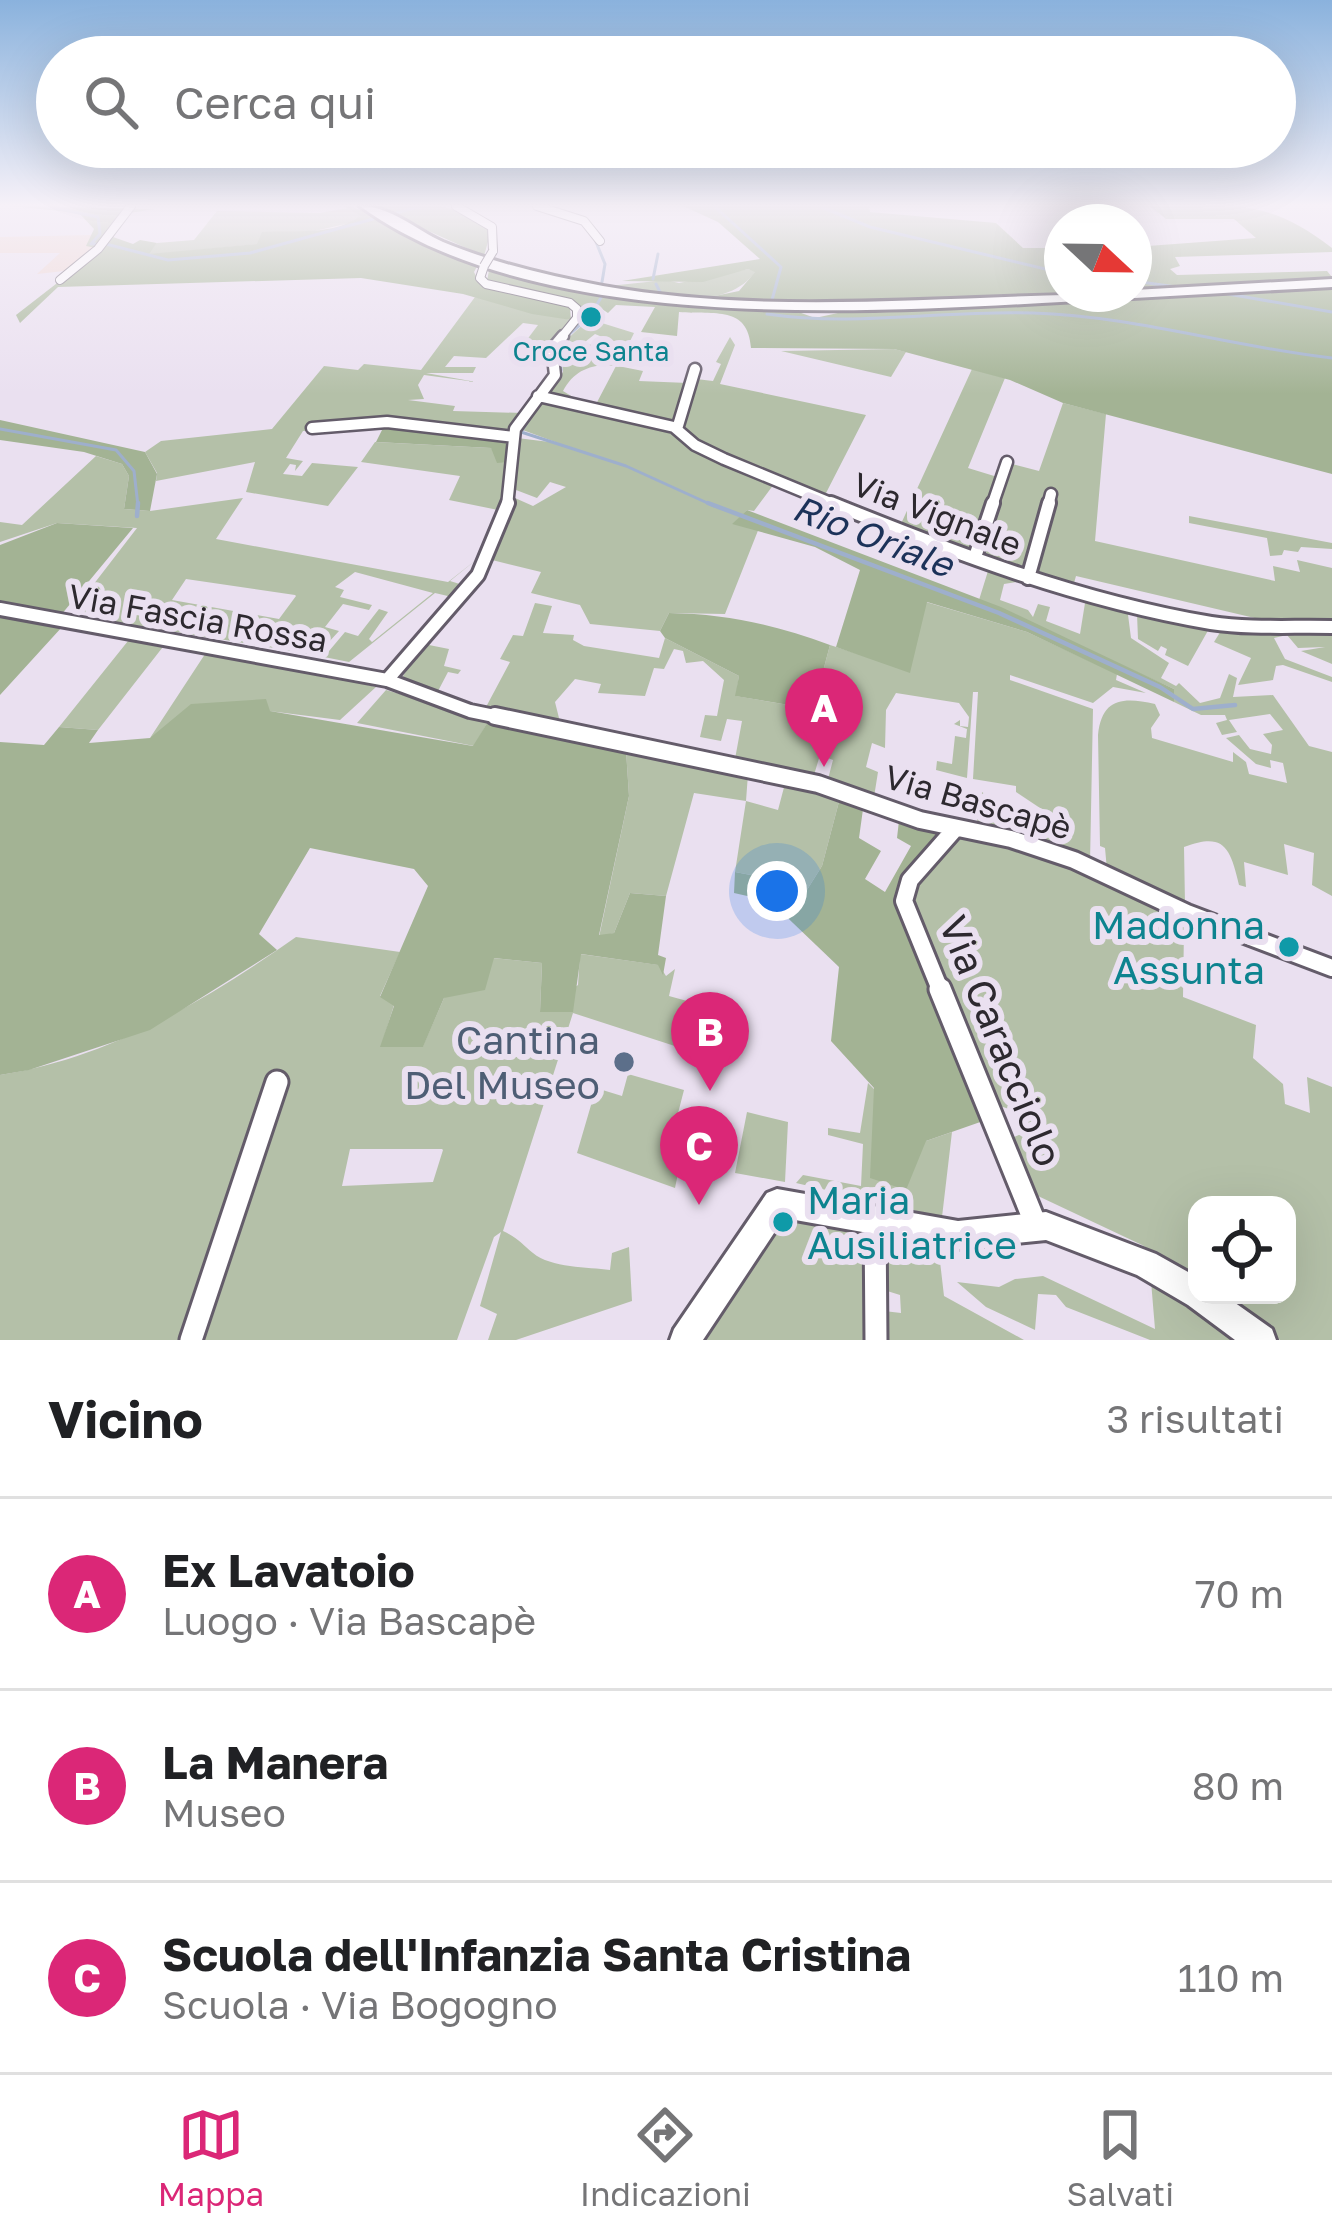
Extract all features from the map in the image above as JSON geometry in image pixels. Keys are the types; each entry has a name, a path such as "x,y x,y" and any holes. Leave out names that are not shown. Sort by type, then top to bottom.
{"highway":[{"path":"520,269 628,292 719,302 882,308 1332,283"}],"street":[{"path":"60,280 74,269"},
{"path":"387,680 470,587 494,545 507,510 514,436 555,375 555,342 578,318 578,309 557,298 486,284 480,278 483,269"},
{"path":"677,429 694,369"},
{"name":"Via Vignale","path":"538,395 677,429 724,459 1028,578 1216,623 1332,627"},
{"path":"312,428 387,422 514,436"},
{"path":"975,557 1007,462"},
{"path":"1028,578 1052,494"},
{"name":"Via Fascia Rossa","path":"0,609 387,680"},
{"name":"Via Bascapè","path":"387,680 470,711 818,784 954,830 1011,839 1074,860 1186,913 1332,968"},
{"name":"Via Caracciolo","path":"954,830 910,880 904,901 1036,1225"},
{"path":"191,1340 277,1082"},
{"path":"685,1340 777,1203 958,1234 1036,1225 1083,1236 1188,1288"},
{"path":"875,1220 876,1340"},
{"path":"1212,1304 1261,1340"}],"shaded area":[{"path":"43,269 75,269 73,270 37,274"}],"green space":[{"path":"76,269 476,269 481,286 562,304 570,308 571,320 463,294 361,278 58,287 20,323 16,315"},
{"path":"489,269 731,307 793,310 815,318 847,311 1044,301 1044,312 1152,312 1152,296 1332,287 1332,474 1063,403 1010,380 894,349 751,348 744,325 727,315 679,312 677,336 641,332 655,307 616,305 608,313 599,307 595,316 578,305 487,281"},
{"path":"700,269 1044,269 1044,295 888,303 705,298 739,291 755,272 748,269 703,282 622,281"},
{"path":"1152,269 1172,269 1177,275 1327,271 1332,277 1152,289"},
{"path":"756,271 742,285 707,297 609,286 679,283"},
{"path":"475,297 571,320 545,347 539,342 541,347 523,345 538,325 523,323 486,358 454,356 445,367 476,367 473,373 426,373 476,382 424,375 418,385 424,399 408,400 455,406 453,411 522,413 510,436 416,426 303,431 286,458 303,461 295,471 296,465 290,464 283,474 302,476 312,463 358,467 328,506 246,492 255,462 156,481 157,473 145,452 161,441 272,429 324,366 358,370 364,364 421,370"},
{"path":"589,319 634,333 618,366 643,371 639,381 688,383 676,424 594,408 616,366 585,370 567,384 563,391 586,405 546,396 563,372 561,347 583,358 609,362 613,353 585,354 570,345 619,344 595,334 585,342 564,342"},
{"path":"730,337 735,345 720,384 866,415 825,495 708,449 680,429 696,379 713,381 721,364 716,362"},
{"path":"781,351 906,352 891,377"},
{"path":"972,369 1005,378 968,468 1004,479 1012,464 1039,471 1063,403 1106,414 1095,541 1275,581 1273,566 1300,572 1297,560 1332,568 1332,623 1259,619 1076,576 1074,583 900,526"},
{"path":"538,400 671,428 774,484 754,511 747,510 734,523 759,528 725,614 669,613 660,631 590,624 580,605 531,593 541,572 492,560 515,498 533,506 566,487 550,482 537,498 516,490 517,438 558,443 520,429"},
{"path":"0,420 145,452 157,474 150,511 124,509 129,476 122,464 84,452 0,440"},
{"path":"386,422 509,437 508,462 497,463 491,448 376,442"},
{"path":"375,442 491,448 508,462 503,511 449,500 460,476 361,462"},
{"path":"96,456 122,464 129,476 124,509 150,511 243,498 216,539 448,582 479,558 450,581 463,585 452,597 435,593 349,662 324,657 345,632 358,636 379,609 388,612 369,639 372,642 433,593 355,572 335,587 344,590 340,597 372,605 369,610 343,604 325,627 339,631 317,655 115,622 117,615 73,611 137,528 57,523 0,542 0,522 22,525","holes":["186,579 296,596 279,619 172,600"]},
{"path":"747,510 1001,607 1174,689 1174,702 1027,632 927,602 910,673 836,647 860,570 815,547 732,524"},
{"path":"1189,516 1332,543 1332,549 1301,547 1298,552 1284,550 1282,555 1270,556 1267,538 1189,523"},
{"path":"57,523 133,528 61,615 0,604 0,545"},
{"path":"988,571 1023,581 1004,584 1000,600 1028,610 1033,617 1038,604 1050,607 1046,621 1080,634 1085,603 1093,604 1096,599 1127,607 1131,638 1169,663 1161,678 1176,686 1179,683 1200,703 1220,698 1229,674 1237,678 1233,697 1273,695 1309,746 1332,752 1332,896 1312,885 1314,853 1284,844 1288,875 1244,862 1246,887 1239,885 1228,852 1217,842 1184,847 1185,904 1107,870 1105,848 1100,846 1098,735 1109,707 1124,701 1155,704 1160,715 1151,728 1152,738 1233,762 1233,752 1246,762 1249,774 1287,783 1283,763 1270,760 1271,768 1256,764 1226,738 1239,735 1250,749 1271,754 1272,745 1263,734 1283,730 1270,714 1229,720 1237,732 1222,735 1216,723 1227,720 1225,715 1201,715 1174,702 1174,689 979,600"},
{"path":"926,602 1027,632 1117,674 1116,680 1146,693 1113,687 1093,703 1010,675 1010,680 1093,709 1090,863 977,829 978,796 983,792 985,816 1046,839 1046,812 1016,792 1016,786 973,779 978,692 973,692 967,778 936,770 937,761 952,764 955,736 966,738 967,729 954,724 960,720 960,726 968,727 969,717 959,703 896,693 886,710 885,748 872,743 866,767 878,772 874,797 828,779 833,760 820,755 814,775 735,759 742,721 727,719 721,741 700,737 705,715 717,716 724,680 703,661 686,663 683,651 674,649 664,669 654,668 645,696 598,693 601,684 575,679 555,702 560,722 555,725 486,707 510,662 500,659 513,635 523,636 535,603 552,606 543,633 574,635 573,640 584,646 659,658 665,638 739,676 736,696 813,709 830,645 858,654"},
{"path":"0,613 62,627 0,695"},
{"path":"669,613 751,622 830,645 813,709 735,696 739,676 665,638 660,631"},
{"path":"1137,614 1210,627 1188,666 1165,655 1167,649 1161,646 1158,651 1138,639"},
{"path":"1224,626 1332,633 1332,664 1301,651 1325,647 1298,648 1287,635 1274,638 1285,659 1332,677 1332,682 1283,665 1276,666 1273,680 1238,685 1251,658 1214,642"},
{"path":"132,636 166,643 98,730 59,727"},
{"path":"424,644 449,649 444,666 461,670 448,672 437,693 409,684 403,676"},
{"path":"209,648 376,687 340,720 269,711 150,738"},
{"path":"386,690 489,720 474,746 357,723"},
{"path":"266,699 270,711 473,746 489,720 626,750 629,796 599,935 614,933 630,893 666,896 658,955 666,958 663,975 658,965 581,954 573,1012 540,1012 542,963 494,958 485,990 444,998 423,1047 380,1047 394,1006 380,997 428,886 414,869 310,848 259,934 277,950 150,1030 0,1075 0,742 44,745 59,727 98,730 89,743 150,738 191,704"},
{"path":"626,750 748,774 746,801 694,793 666,896 630,893 614,933 599,937 629,796"},
{"path":"787,776 841,794 822,866 805,893 772,879 735,872 746,801 778,810"},
{"path":"841,794 864,802 859,838 881,851 865,879 885,892 911,846 897,838 900,812 941,833 905,871 896,897 986,1120 926,1141 906,1190 870,1178 874,1088 831,1041 839,967 770,901 734,893 735,872 772,879 805,893 822,866"},
{"path":"962,832 1072,864 1226,932 1225,942 1184,928 1183,997 1256,1025 1253,1058 1283,1084 1285,1104 1310,1113 1307,1077 1332,1087 1332,1340 1280,1340 1230,1304 1296,1304 1296,1196 1188,1196 1188,1275 1142,1245 1038,1196 1010,1139 1021,1134 1024,1114 1000,1106 909,903 909,893"},
{"path":"296,937 400,952 380,996 394,1005 381,1047 423,1046 444,998 493,958 542,963 540,1012 578,985 580,954 659,965 666,976 675,969 669,996 698,1004 684,1049 573,1013 503,1231 541,1258 570,1266 610,1270 612,1253 629,1247 632,1301 516,1340 488,1340 497,1314 480,1306 501,1232 494,1237 457,1340 0,1340 0,1075 40,1067 118,1040 192,1004","holes":["350,1149 442,1149 433,1182 342,1186"]},
{"path":"628,1074 684,1090 676,1121 688,1125 675,1188 577,1153 596,1088 622,1096"},
{"path":"868,1083 926,1141 952,1132 942,1217 796,1183 803,1175 861,1186 863,1144 828,1135 828,1128 860,1133"},
{"path":"747,1112 788,1122 785,1182 735,1173"},
{"path":"781,1216 868,1233 869,1340 701,1340"},
{"path":"892,1239 938,1244 944,1296 1024,1340 884,1340 884,1311 901,1313 900,1295 884,1290"},
{"path":"1043,1276 1155,1329 1151,1281 1250,1340 1150,1340 1066,1307 1056,1295 1038,1294 1035,1330 986,1307 957,1282 999,1287 1015,1279"}],"waterway":[{"name":"Rio Oriale","path":"602,282 604,269"},
{"path":"653,279 655,269"},
{"path":"772,300 781,269"},
{"path":"656,284 660,292"},
{"path":"1152,284 1176,287"},
{"name":"Rio Oriale","path":"566,337 591,315 603,294"},
{"path":"1228,294 1332,312"},
{"path":"767,314 833,319 1071,315 1332,358"},
{"name":"Rio Oriale","path":"551,389 561,370 558,347"},
{"name":"Rio Oriale","path":"532,415 521,432 626,466 714,506"},
{"path":"0,429 116,450 134,471 138,505"},
{"name":"Rio Oriale","path":"708,503 999,613 1160,687 1193,709 1235,705"},
{"path":"137,516 138,505"}],"place":[{"name":"Croce Santa","path":"591,317"},
{"name":"Ex Lavatoio","path":"824,767"},
{"name":"Madonna Assunta","path":"1289,947"},
{"name":"Cantina Del Museo","path":"624,1062"},
{"name":"La Manera","path":"710,1091"},
{"name":"Scuola dell'Infanzia Santa Cristina","path":"699,1205"},
{"name":"Maria Ausiliatrice","path":"783,1222"}]}
